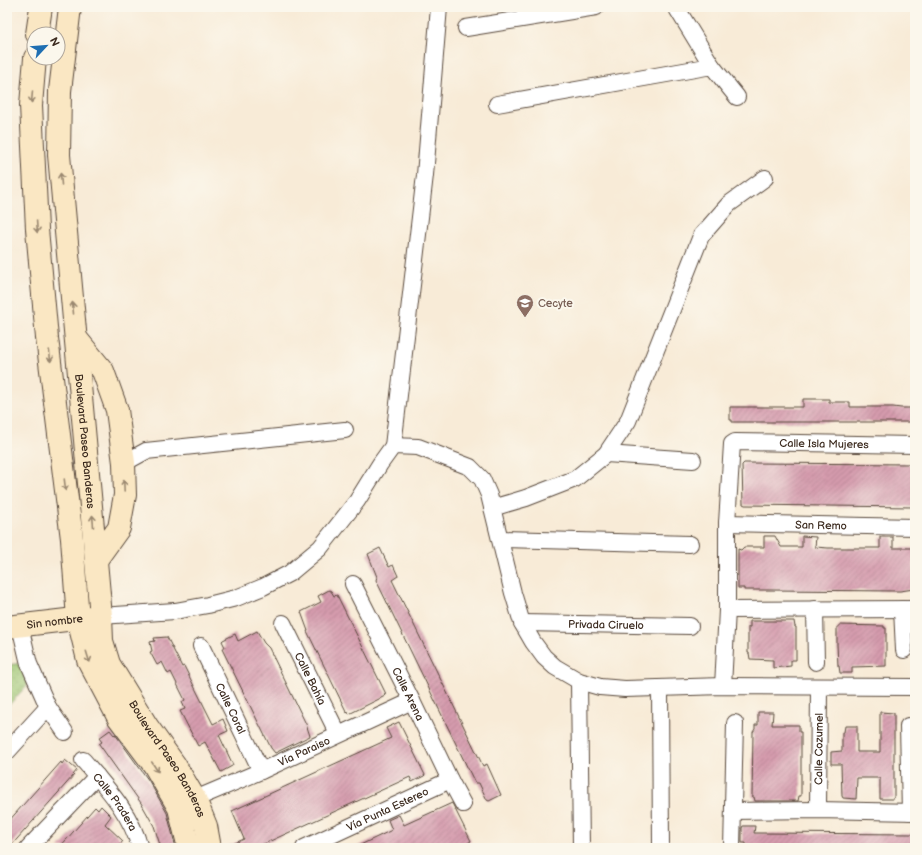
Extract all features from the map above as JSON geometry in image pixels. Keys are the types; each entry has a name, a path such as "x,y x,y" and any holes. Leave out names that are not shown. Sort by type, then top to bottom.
{"main road":[{"path":"38,26 41,7"},
{"name":"Boulevard Paseo Banderas","path":"70,7 60,91 59,155 101,616 102,641 108,664 147,726 175,764 195,799 206,826 210,848"},
{"name":"Boulevard Paseo Banderas","path":"34,66 31,105 37,229 47,338 72,539 78,619 88,660 118,717 154,765 179,808 189,848"},
{"path":"76,338 103,371 117,410 124,463 125,495 119,528 96,560"},
{"name":"Sin nombre","path":"13,626 101,616"}],"street":[{"path":"101,616 175,611 208,605 243,595 263,587 290,573 320,548 357,501 393,446 425,174 439,7"},
{"path":"466,28 596,7"},
{"path":"676,7 712,66 737,97"},
{"path":"497,104 712,66"},
{"path":"492,508 526,498 575,479 606,454 628,421 702,236 729,204 765,178"},
{"path":"124,463 146,451 344,430"},
{"path":"120,439 146,451"},
{"name":"Calle Isla Mujeres","path":"727,523 733,442 915,444"},
{"path":"393,446 418,447 470,467 482,479 489,495 513,593 522,623 544,657 555,667 579,681 600,687 625,689 723,686 915,687"},
{"path":"606,454 693,460"},
{"path":"723,686 727,610 727,523"},
{"name":"San Remo","path":"727,523 915,526"},
{"path":"500,539 690,544"},
{"name":"Calle Arena","path":"353,584 412,700 462,804"},
{"path":"815,609 816,662"},
{"path":"727,610 908,609 904,650"},
{"name":"Calle Bahía","path":"283,622 338,734"},
{"name":"Privada Ciruelo","path":"522,623 690,626"},
{"path":"13,626 48,707 65,732"},
{"name":"Calle Coral","path":"201,646 261,771"},
{"path":"579,681 581,848"},
{"name":"Calle Cozumel","path":"818,810 819,687"},
{"path":"660,688 661,848"},
{"name":"Vía Paraiso","path":"195,799 261,771 412,700"},
{"path":"7,752 48,707"},
{"path":"732,848 735,723"},
{"path":"733,811 818,810 912,812 908,726"},
{"name":"Calle Pradera","path":"83,760 127,814 137,835 140,848"},
{"path":"28,848 97,776"},
{"name":"Vía Punta Estereo","path":"304,848 450,780"}],"green space":[{"path":"23,663 30,682 7,707 7,665"}],"building":[{"path":"803,399 829,399 829,402 850,402 850,407 915,408 915,422 732,422 732,420 730,420 730,407 803,407"},
{"path":"744,463 913,464 915,505 913,505 913,507 745,505 743,504 742,465"},
{"path":"764,536 775,536 781,547 802,547 802,536 816,537 815,547 828,548 880,548 880,537 893,537 893,548 914,549 914,589 900,591 744,590 744,588 738,588 738,549 741,550 744,547 764,547"},
{"path":"380,548 389,567 393,565 398,576 392,580 483,766 487,764 501,795 489,801 487,800 479,783 475,783 376,580 377,577 368,554"},
{"path":"329,590 334,596 337,595 386,694 384,695 385,696 349,714 348,712 347,713 307,631 301,612 321,602 318,596"},
{"path":"750,621 794,621 796,627 796,660 791,660 791,666 773,668 773,660 750,659 748,653 748,627 750,627"},
{"path":"839,625 884,626 884,628 886,628 886,666 852,667 852,673 840,673 838,666 837,644 837,627 839,627"},
{"path":"257,631 264,643 269,648 306,724 310,736 275,753 271,748 222,649 225,647 222,641 223,640 235,634 238,641"},
{"path":"167,637 182,667 184,666 213,724 223,719 228,731 219,735 233,765 221,772 205,742 198,746 180,711 185,709 182,702 185,700 171,672 168,674 162,662 157,665 150,652 152,651 150,642 155,641 154,638"},
{"path":"758,712 773,712 772,725 799,725 799,732 801,732 801,796 799,796 798,801 755,801 754,797 752,797 753,732 755,725 758,725"},
{"path":"880,712 894,713 894,797 893,799 880,799 880,778 857,778 856,799 843,798 841,764 831,764 831,752 842,751 842,732 844,732 845,726 857,726 857,752 880,752"},
{"path":"399,722 425,775 424,776 412,782 410,777 255,848 224,848 244,839 232,811 391,738 386,728"},
{"path":"110,730 114,735 115,734 149,781 167,813 176,848 161,848 154,826 141,803 99,744 102,742 99,738"},
{"path":"65,760 77,770 74,775 9,848 7,848 7,823 61,762 62,764"},
{"path":"452,803 471,841 468,843 457,848 354,848 392,830 388,820 399,815 404,825"},
{"path":"101,806 111,816 105,824 123,841 117,848 59,848 95,807 98,810"},
{"path":"743,826 755,826 754,833 915,834 915,848 746,848 746,843 742,843"}],"place":[{"name":"Cecyte","path":"525,318"}]}
